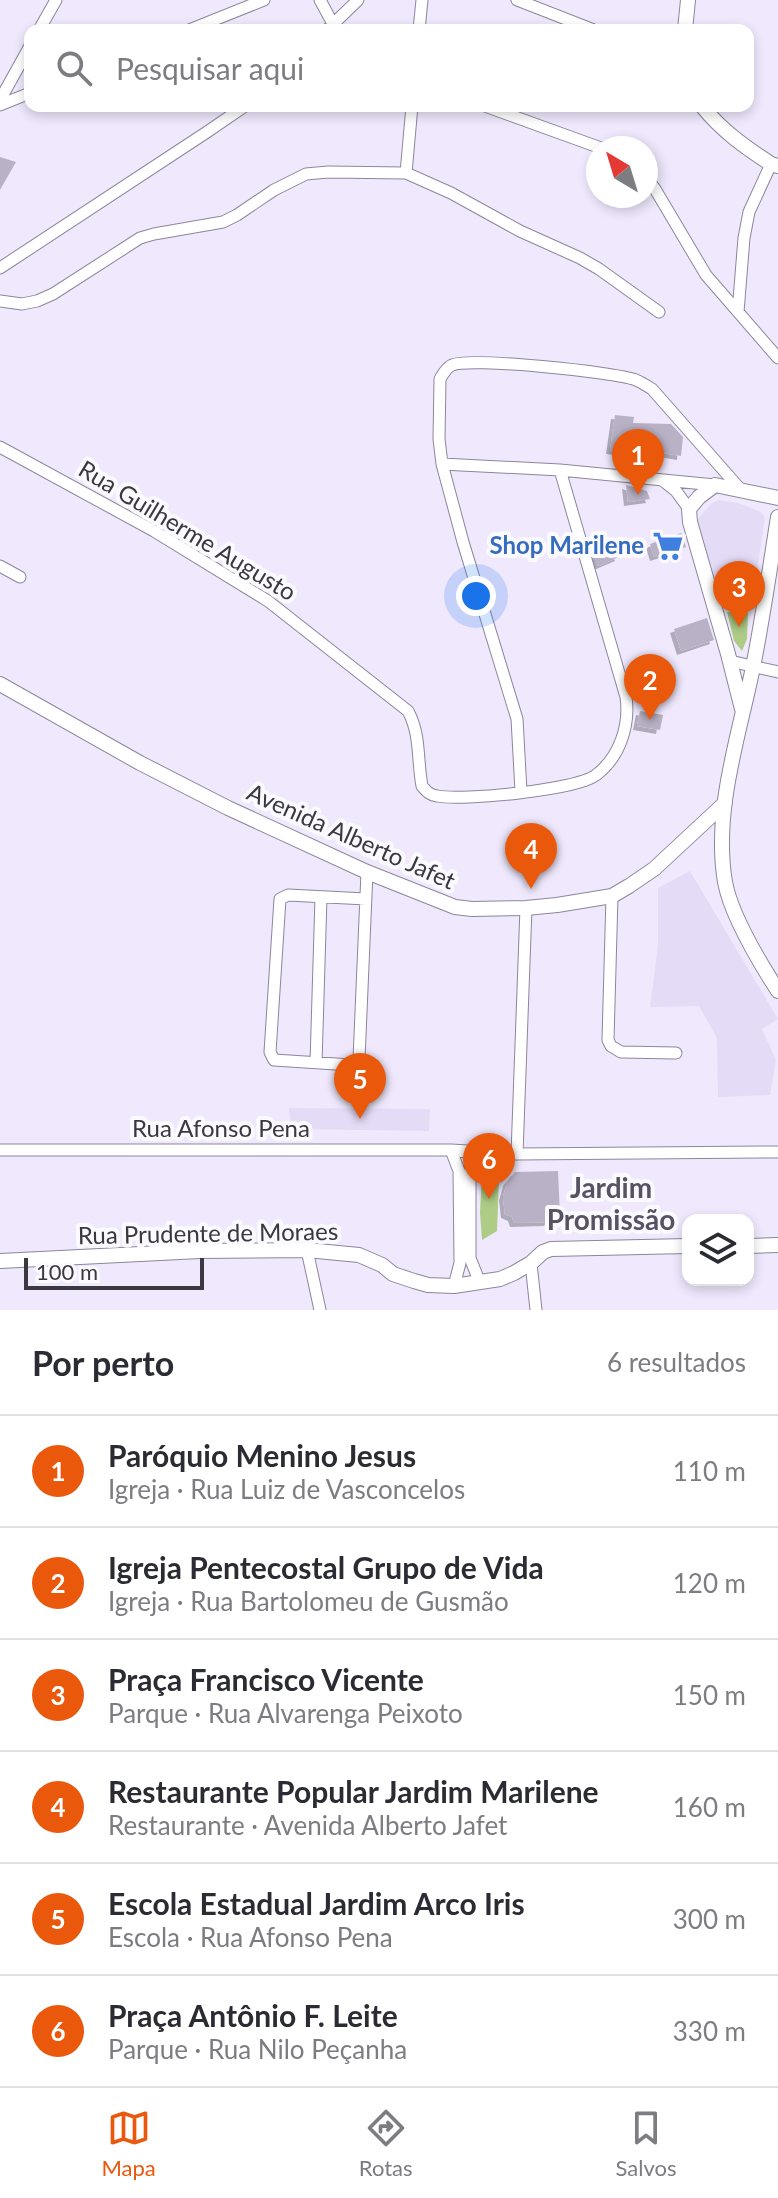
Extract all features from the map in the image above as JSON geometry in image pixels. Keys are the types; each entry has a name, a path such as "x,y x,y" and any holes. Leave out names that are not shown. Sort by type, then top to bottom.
{"street":[{"path":"42,24 56,0"},
{"path":"204,24 264,0"},
{"path":"320,0 329,24"},
{"path":"333,24 358,0"},
{"path":"420,24 422,0"},
{"path":"517,0 579,24"},
{"path":"686,24 688,0"},
{"path":"0,102 24,57"},
{"path":"0,102 24,95"},
{"path":"0,268 236,112"},
{"path":"406,173 411,112"},
{"path":"502,112 586,143"},
{"path":"707,112 734,140 775,165 749,212 738,312"},
{"path":"0,301 22,304 37,301 140,238 223,222 306,174 406,173 580,258 659,312"},
{"path":"658,194 706,275 778,358"},
{"path":"560,470 626,697 627,724 616,750 599,773 577,784 521,791 517,719 442,464 439,439 440,379 448,368 460,363 538,366 637,380 652,389 741,490"},
{"name":"Rua Guilherme Augusto","path":"0,447 154,531 277,607 408,711 415,723 418,739 422,786 434,796 453,798 521,791"},
{"path":"442,464 661,479 715,485 778,498"},
{"path":"661,479 676,491 689,509 743,712"},
{"path":"689,509 715,485"},
{"path":"778,517 753,666 725,803 723,864 729,898 778,991"},
{"path":"0,566 20,577"},
{"path":"730,661 778,672"},
{"name":"Avenida Alberto Jafet","path":"0,684 195,792 367,872 455,907 526,908 612,896 654,869 725,803"},
{"path":"366,899 288,895 280,899 270,1052 274,1060 351,1065 358,1062 359,1059 366,899 367,872"},
{"path":"612,896 608,1040 615,1050 621,1052 676,1053"},
{"path":"316,1063 321,897"},
{"path":"517,1154 526,908"},
{"name":"Rua Afonso Pena","path":"0,1150 451,1150 517,1154 778,1152"},
{"path":"451,1150 459,1171 460,1263 454,1286"},
{"path":"480,1283 470,1258 470,1171 471,1165 484,1151"},
{"path":"754,1246 778,1245"},
{"name":"Rua Prudente de Moraes","path":"0,1261 200,1251 307,1250 359,1255 382,1265 393,1274 414,1281 454,1286 500,1279 551,1249 682,1246"},
{"path":"307,1250 320,1310"},
{"path":"531,1263 536,1310"}],"shaded area":[{"path":"719,500 761,512 765,518 752,604 724,603 698,532 696,521 712,503"},
{"path":"690,871 778,1019 762,1029 776,1060 770,1095 718,1097 717,1038 699,1006 650,1007 658,945 658,888"},
{"path":"289,1108 430,1109 429,1131 291,1129"}],"green space":[{"path":"727,612 748,613 747,639 742,651 734,641"},
{"path":"489,1166 507,1167 499,1180 497,1231 482,1240 482,1171"}],"building":[{"path":"0,157 16,162 0,190"},
{"path":"615,415 634,417 633,423 671,424 683,437 681,456 652,451 651,459 635,453 610,450"},
{"path":"626,485 647,491 650,499 628,502"},
{"name":"Shop Marilene","path":"681,533 686,547 654,557 650,544"},
{"path":"612,540 619,557 598,566 592,548"},
{"path":"707,618 714,640 681,651 674,629"},
{"path":"640,711 663,715 660,730 637,726"},
{"path":"558,1171 560,1215 552,1215 548,1222 514,1223 512,1217 505,1214 503,1197 507,1182 515,1172"}],"place":[{"name":"Paróquio Menino Jesus","path":"638,495"},
{"name":"Shop Marilene","path":"668,546"},
{"name":"Praça Francisco Vicente","path":"739,627"},
{"name":"Igreja Pentecostal Grupo de Vida","path":"650,720"},
{"name":"Restaurante Popular Jardim Marilene","path":"531,889"},
{"name":"Escola Estadual Jardim Arco Iris","path":"360,1119"},
{"name":"Praça Antônio F. Leite","path":"489,1199"}],"district":[{"name":"Jardim Promissão","path":"611,1204"}]}
